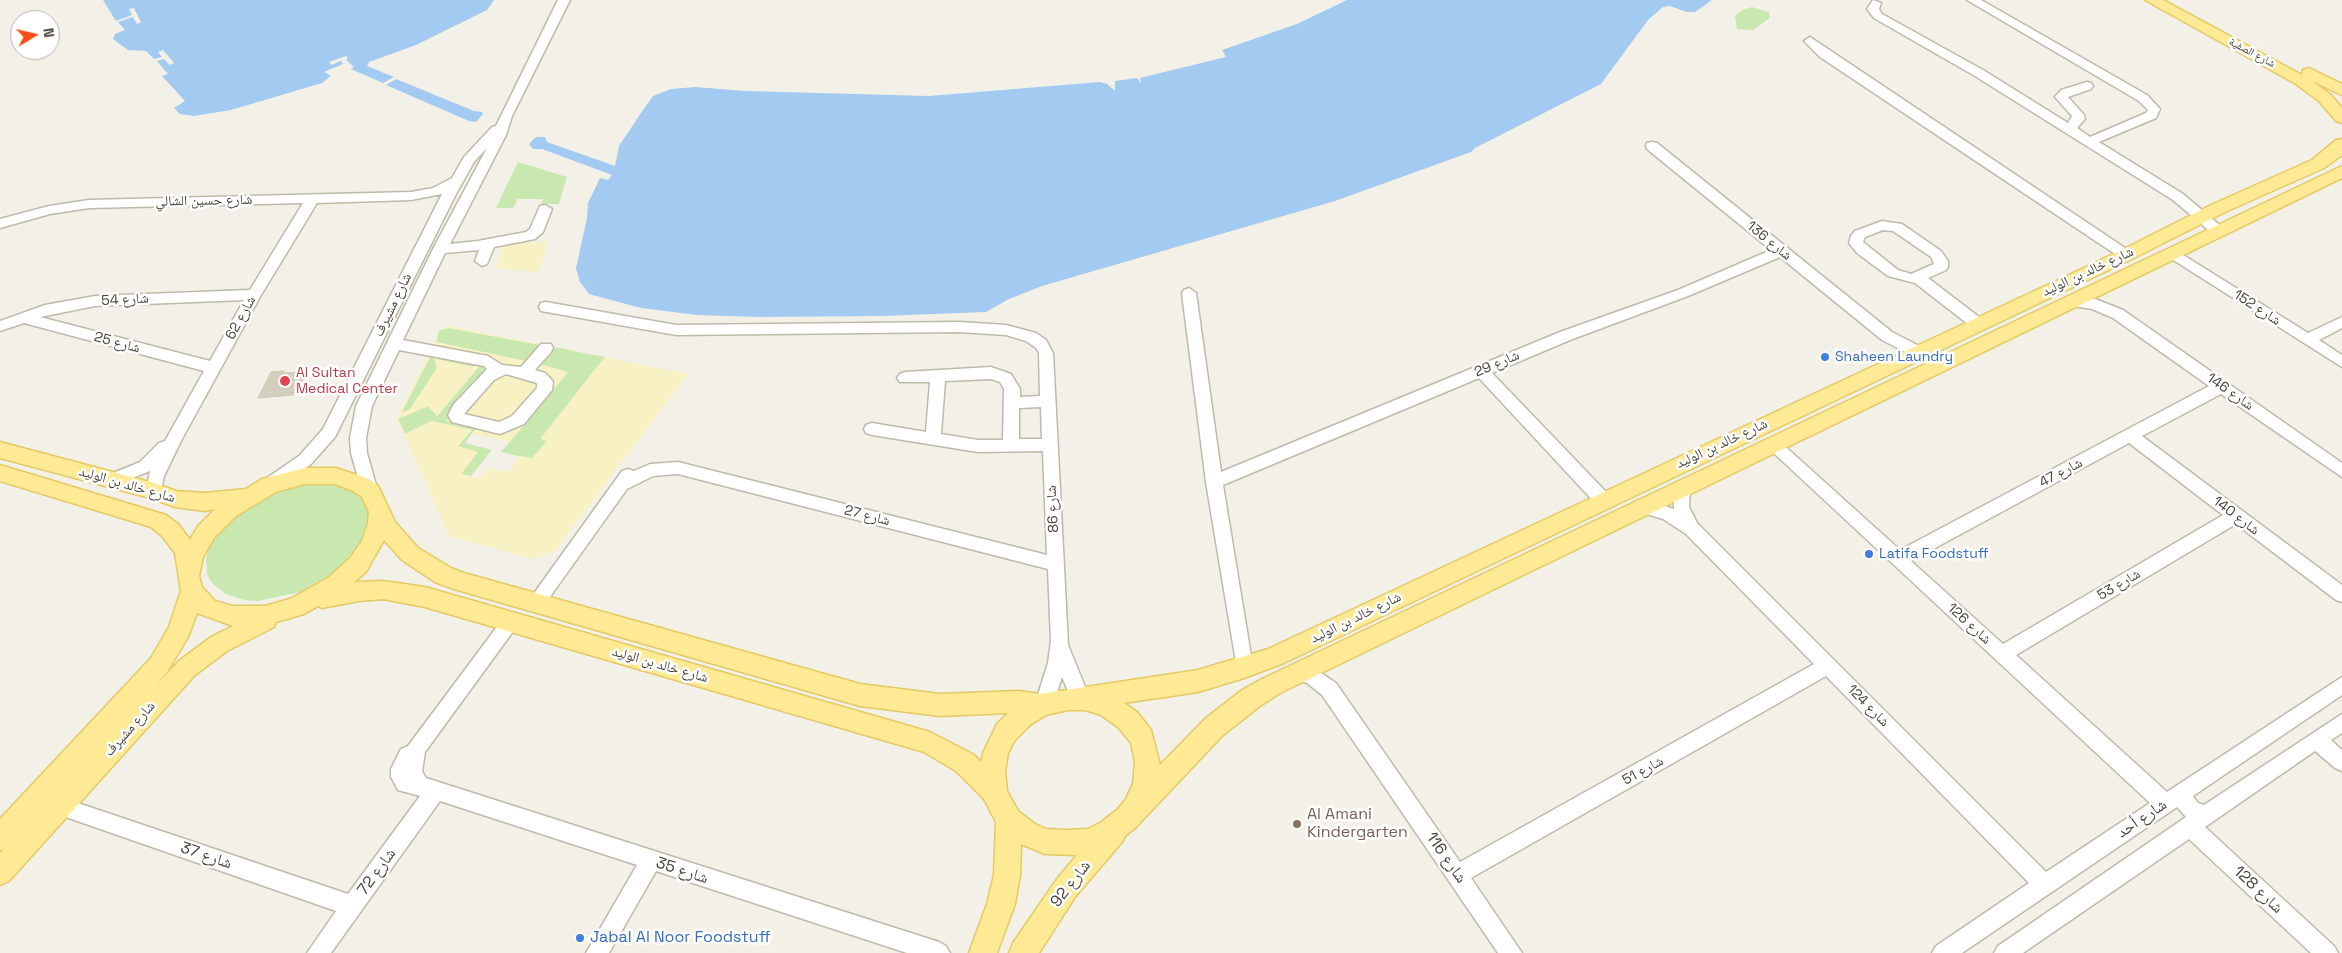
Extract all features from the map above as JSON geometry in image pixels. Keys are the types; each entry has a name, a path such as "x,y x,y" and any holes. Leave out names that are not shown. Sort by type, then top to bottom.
{"main road":[{"name":"شارع الصفية","path":"2152,0 2302,81 2325,98 2342,118"},
{"name":"شارع الصفية","path":"2172,0 2342,90"},
{"name":"شارع خالد بن الوليد","path":"1083,699 1198,681 1244,668 1276,656 1603,500 2126,255 2201,217 2318,164 2336,151 2342,144"},
{"name":"شارع خالد بن الوليد","path":"1131,814 1214,727 1251,698 1298,673 2342,171"},
{"path":"1879,370 1883,380 1896,385"},
{"path":"1856,382 1870,386 1874,396"},
{"name":"شارع خالد بن الوليد","path":"0,450 154,491 175,500 205,502 238,498 263,488"},
{"name":"شارع خالد بن الوليد","path":"0,473 158,521 179,540 186,553 190,579"},
{"path":"305,476 336,476 350,479 370,492 376,502 379,514 379,523 372,544 358,565 336,585 310,601 282,612 265,616 232,616 207,608 190,579 192,556 206,532 228,510 263,488 305,476"},
{"name":"شارع خالد بن الوليد","path":"379,514 397,542 425,565 462,582 867,696 940,705 1019,702 1042,705"},
{"name":"شارع مشيرف","path":"0,838 159,665 180,630 190,579"},
{"name":"شارع خالد بن الوليد","path":"310,601 359,591 405,592 511,621 930,743 965,763 994,791"},
{"name":"شارع مشيرف","path":"0,872 187,668 219,644 282,612"},
{"path":"1068,699 1083,699 1108,706 1128,720 1142,738 1148,761 1146,785 1131,814 1109,832 1088,841 1067,843 1045,841 1026,833 1009,820 1000,806 994,791 992,771 996,750 1006,732 1016,722 1042,705 1068,699"},
{"name":"شارع 92","path":"1032,946 1076,876 1131,814"},
{"path":"983,953 1001,904 1008,875 1009,820"}],"street":[{"name":"شارع مشيرف","path":"370,492 359,453 359,422 364,406 440,249 497,141 506,116 564,0"},
{"path":"1973,0 2148,102 2154,109 2152,116 2090,142"},
{"path":"1875,3 1873,9 1878,16 1979,73 2178,197 2218,231"},
{"path":"1807,44 2126,255"},
{"path":"2069,129 2079,119 2078,115 2061,97 2065,93 2087,86"},
{"name":"شارع مشيرف","path":"263,488 304,460 328,433 456,181 469,160 506,116"},
{"name":"شارع 136","path":"1652,146 1911,356"},
{"name":"شارع حسين الشالي","path":"0,224 49,210 89,204 411,196 436,192 456,181"},
{"path":"411,196 449,194 460,198 463,204"},
{"name":"شارع حسين الشالي","path":"411,196 431,200 440,206 441,210"},
{"name":"شارع 62","path":"154,491 156,476 174,439 254,295 312,199"},
{"path":"440,249 489,244 534,234 545,208"},
{"path":"1918,278 1938,269 1942,264 1942,260 1902,229 1882,224 1857,236 1858,247 1893,273 1905,278 1918,278 1978,324"},
{"path":"482,261 489,244"},
{"name":"شارع 29","path":"1214,482 1584,328 1683,293 1782,251"},
{"name":"شارع 152","path":"2172,253 2342,362"},
{"name":"شارع 146","path":"2103,286 2107,300 2118,314"},
{"path":"1189,293 1214,482 1244,668"},
{"name":"شارع 54","path":"0,326 21,317 67,305 95,301 254,295"},
{"name":"شارع 146","path":"2072,301 2095,304 2118,314 2222,386 2335,457 2342,471"},
{"name":"شارع 86","path":"546,307 654,327 700,332 935,326 1006,330 1032,337 1046,353 1060,641 1057,664 1042,705"},
{"name":"شارع 25","path":"21,317 195,364 214,367"},
{"path":"2308,340 2342,322"},
{"path":"394,344 482,360 492,363 498,370"},
{"path":"524,374 546,348"},
{"path":"506,369 543,379 546,386 513,424 495,428 458,418 456,415 460,408 491,374 498,370 506,369"},
{"path":"1481,371 1603,500"},
{"path":"905,378 991,373 1006,378 1011,385 1011,447"},
{"path":"933,439 938,376"},
{"name":"شارع 47","path":"1899,559 2222,386"},
{"path":"1012,403 1048,402"},
{"path":"872,429 978,446 1050,445"},
{"name":"شارع 140","path":"2130,436 2342,596"},
{"name":"شارع 62","path":"112,480 146,466 174,439"},
{"name":"شارع 126","path":"1772,444 2002,654 2174,798 2182,798 2198,820"},
{"name":"شارع 27","path":"536,603 623,484 650,470 678,468 1056,564"},
{"name":"شارع 124","path":"1682,488 1681,507 1692,529"},
{"name":"شارع 124","path":"1643,506 1669,514 1692,529 2044,884"},
{"name":"شارع 53","path":"2002,654 2236,516"},
{"path":"430,790 405,784 401,777 404,760 422,740 511,621"},
{"name":"شارع 86","path":"1060,641 1068,670 1083,699"},
{"name":"شارع 116","path":"1322,661 1323,675 1329,689 1511,953"},
{"name":"شارع 51","path":"1458,875 1828,666"},
{"name":"شارع 116","path":"1298,673 1312,677 1329,689"},
{"name":"شارع أحد","path":"1943,953 2342,685"},
{"path":"2005,953 2342,722"},
{"path":"2316,740 2342,762"},
{"name":"شارع 35","path":"430,790 939,953"},
{"name":"شارع 72","path":"318,953 430,790"},
{"name":"شارع 37","path":"60,806 352,906"},
{"name":"شارع 128","path":"2198,820 2327,953"},
{"path":"597,953 651,861"}],"green space":[{"path":"1752,7 1769,12 1770,18 1753,30 1737,29 1735,16 1742,10"},
{"path":"518,162 567,177 559,204 541,204 543,199 518,199 513,208 496,208"},
{"path":"449,328 547,346 530,362 436,342 439,330"},
{"path":"556,347 605,357 541,438 547,441 532,459 501,452 567,372 541,365"},
{"path":"432,353 476,362 472,367 434,359 437,368 410,409 400,414"},
{"path":"482,363 493,366 447,420 477,427 465,443 492,450 471,476 461,474 458,446 471,430 432,421 404,434 398,419 428,406 437,416"},
{"path":"287,483 352,483 371,506 369,529 355,554 332,574 300,592 258,601 244,600 226,594 211,582 207,574 206,557 213,538 229,517"}],"sand":[{"path":"505,243 548,243 538,272 495,268"},
{"path":"449,326 556,347 542,365 568,372 510,442 473,433 476,427 446,421 493,367 482,363 437,416 428,406 398,419 405,434 432,421 472,430 458,446 478,452 461,474 480,478 489,468 508,472 520,456 532,458 547,441 541,439 605,357 688,374 555,551 533,559 449,536 397,419 439,330","holes":["449,328 546,346 530,362 436,342 439,330","432,353 476,363 472,367 434,358 437,368 410,409 401,414"]}],"water":[{"path":"103,0 494,0 487,10 416,45 369,62 367,66 394,77 383,83 351,69 354,67 346,60 348,58 346,56 329,62 331,65 341,61 343,64 324,72 331,76 322,83 231,110 194,116 180,114 174,108 185,101 162,76 168,74 157,61 164,59 170,65 174,63 163,50 158,52 162,57 154,59 146,51 128,50 113,39 115,34 125,30 118,22 133,17 137,24 141,22 134,8 129,9 132,15 116,21"},
{"path":"1347,0 1712,0 1695,12 1687,12 1670,6 1663,7 1648,20 1601,84 1475,148 1471,152 1335,201 1042,286 1009,299 986,312 882,316 759,317 697,315 641,308 589,294 580,282 576,268 587,218 588,203 600,178 608,180 612,175 542,149 533,149 529,144 536,137 545,137 547,142 615,166 619,146 653,96 671,89 695,87 745,91 929,96 1100,82 1107,84 1115,91 1115,81 1137,78 1141,84 1140,78 1226,57 1222,50 1297,24"},
{"path":"396,79 483,114 476,122 469,121 386,85"}],"building":[{"name":"Al Sultan Medical Center","path":"284,371 283,373 308,372 300,389 296,389 293,395 258,398 271,372"}],"place":[{"name":"Shaheen Laundry","path":"1825,357"},
{"name":"Al Sultan Medical Center","path":"285,381"},
{"name":"Latifa Foodstuff","path":"1869,554"},
{"name":"Al Amani Kindergarten","path":"1297,824"},
{"name":"Jabal Al Noor Foodstuff","path":"580,938"}]}
